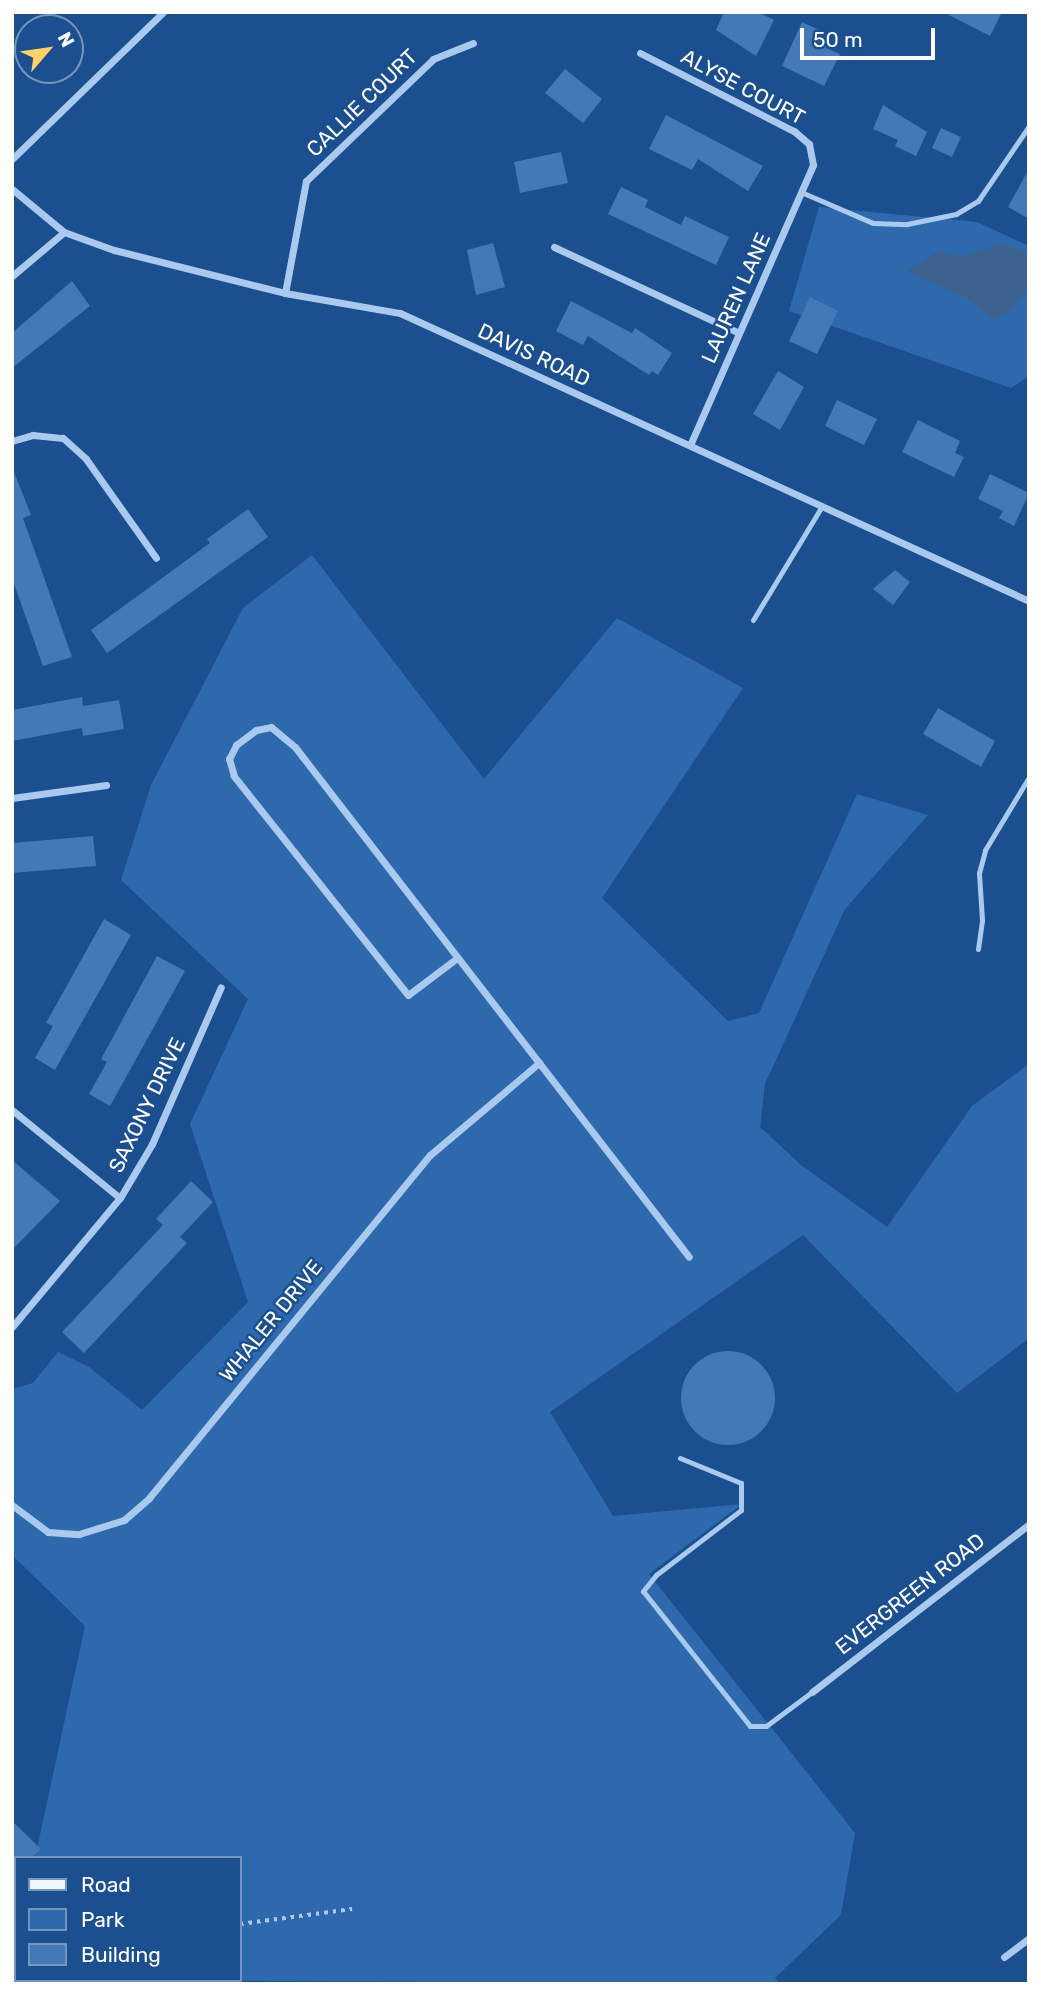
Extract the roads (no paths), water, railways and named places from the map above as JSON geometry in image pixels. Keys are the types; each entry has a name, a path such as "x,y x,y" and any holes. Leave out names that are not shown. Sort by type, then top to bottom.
{"street":[{"path":"12,159 163,12"},
{"name":"CALLIE COURT","path":"285,293 306,181 433,59 473,43"},
{"name":"ALYSE COURT","path":"640,53 794,131 809,144 813,165"},
{"name":"LAUREN LANE","path":"690,444 813,165"},
{"name":"DAVIS ROAD","path":"12,189 64,232 114,250 285,293 400,313 1029,601"},
{"path":"12,276 64,232"},
{"path":"554,247 739,333"},
{"path":"12,441 33,435 63,438 86,459 156,558"},
{"path":"457,958 408,995 234,776 229,758 236,745 256,730 271,727 295,747 689,1257"},
{"path":"12,798 106,785"},
{"name":"SAXONY DRIVE","path":"12,1327 120,1198 152,1144 221,987"},
{"name":"WHALER DRIVE","path":"12,1505 48,1532 79,1534 124,1521 149,1498 429,1155 539,1063"},
{"path":"12,1110 120,1198"},
{"name":"EVERGREEN ROAD","path":"812,1692 1029,1524"},
{"path":"1004,1957 1029,1938"}],"lane":[{"path":"801,192 873,223 907,224 956,214 978,201 1029,126"},
{"path":"753,620 822,505"},
{"path":"978,949 982,920 979,873 985,850 1029,777"},
{"path":"680,1458 741,1483 741,1510 656,1575 643,1591 750,1727 766,1726 812,1692"}]}
